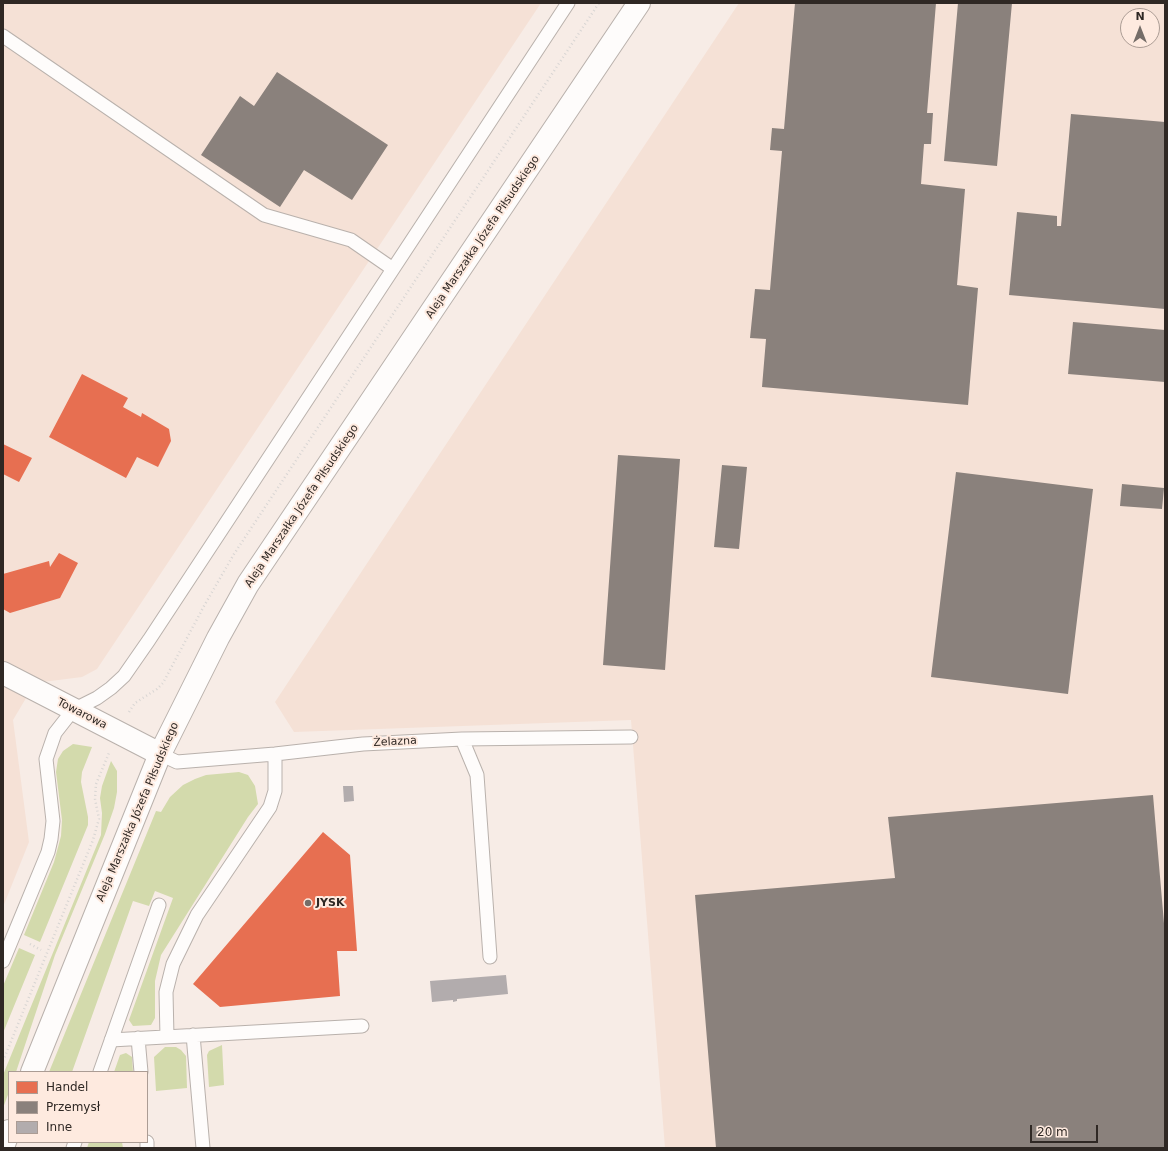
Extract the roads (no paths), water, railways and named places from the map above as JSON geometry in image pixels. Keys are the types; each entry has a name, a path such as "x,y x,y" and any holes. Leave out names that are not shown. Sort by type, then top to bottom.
{"main road":[{"name":"Aleja Marszałka Józefa Piłsudskiego","path":"32,1071 160,754 218,638 248,584 639,3"},
{"name":"Towarowa","path":"3,673 160,754"},
{"path":"3,1147 8,1134"}],"lane":[{"path":"3,961 48,852 53,820 46,759 55,733 73,710 97,698 124,676 568,3"},
{"path":"3,36 264,215 352,240 393,269"},
{"name":"Żelazna","path":"160,754 177,762 275,754 363,744 462,739 631,736"},
{"path":"462,739 477,776 490,957"},
{"path":"167,1037 166,992 173,964 197,915 270,807 275,791 275,754"},
{"path":"100,1071 159,905"},
{"path":"111,1040 362,1026"},
{"path":"193,1035 203,1148"},
{"path":"138,1038 141,1071"}],"place":[{"name":"JYSK","path":"308,903"}]}
